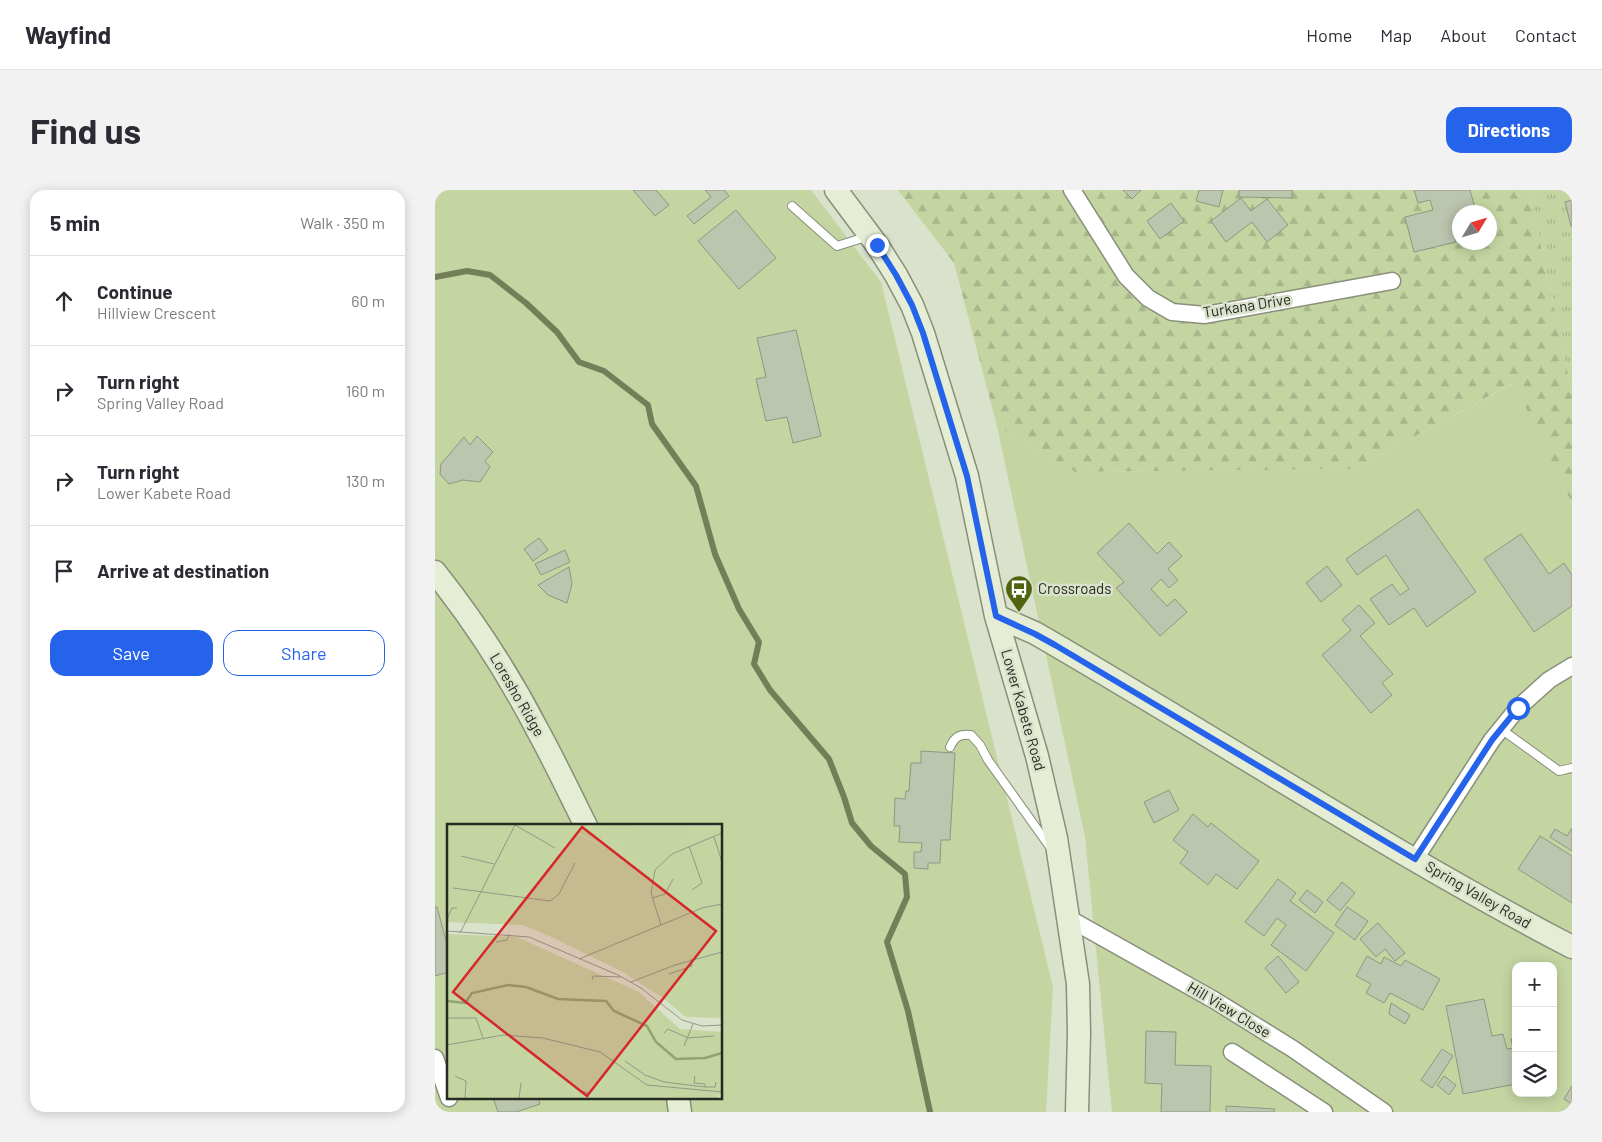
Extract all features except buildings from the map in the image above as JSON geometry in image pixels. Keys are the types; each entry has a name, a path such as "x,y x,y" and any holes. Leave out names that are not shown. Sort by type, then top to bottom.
{"street":[{"name":"Lower Kabete Road","path":"836,190 871,236 896,275 912,305 923,333 967,476 996,616 1037,756 1051,813 1059,859 1078,984 1077,1112"},
{"name":"Turkana Drive","path":"1072,190 1126,276 1147,298 1172,312 1205,315 1392,281"},
{"name":"Loresho Ridge","path":"435,572 465,611 493,653 538,730 585,824"},
{"name":"Spring Valley Road","path":"996,616 1055,645 1415,859 1506,912 1572,947"},
{"path":"1415,859 1501,729 1518,708 1549,680 1572,666"},
{"name":"Hill View Close","path":"1068,918 1213,1000 1293,1049 1367,1107 1384,1112"},
{"path":"1231,1052 1324,1112"},
{"path":"435,1058 447,1092"},
{"path":"447,1112 451,1106 450,1100"}],"lane":[{"path":"793,206 837,246 871,236"},
{"path":"1501,729 1559,771 1572,768"},
{"path":"950,747 953,739 962,734 971,735 980,745 988,760 1059,859"}],"green space":[{"path":"435,190 811,190 881,282 1053,987 1046,1112 435,1112"},
{"path":"898,190 1529,190 1572,393 1572,504 1513,383 1355,469 1075,472 997,426 954,263"},
{"path":"1529,190 1572,190 1572,393"},
{"path":"1514,383 1572,504 1572,1112 1112,1112 1085,837 997,426 1075,472 1355,469"}],"waterway":[{"path":"435,277 467,271 490,275 526,303 557,332 579,362 604,371 648,405 652,424 696,486 715,554 739,609 759,642 754,664 770,690 829,759 852,823 871,846 905,874 907,897 887,942 908,1011 930,1112"}],"place":[{"name":"Crossroads","path":"1019,613"}],"route":[{"path":"877,245 912,305 923,333 967,476 996,616 1055,645 1415,859 1492,740 1518,708"}]}
